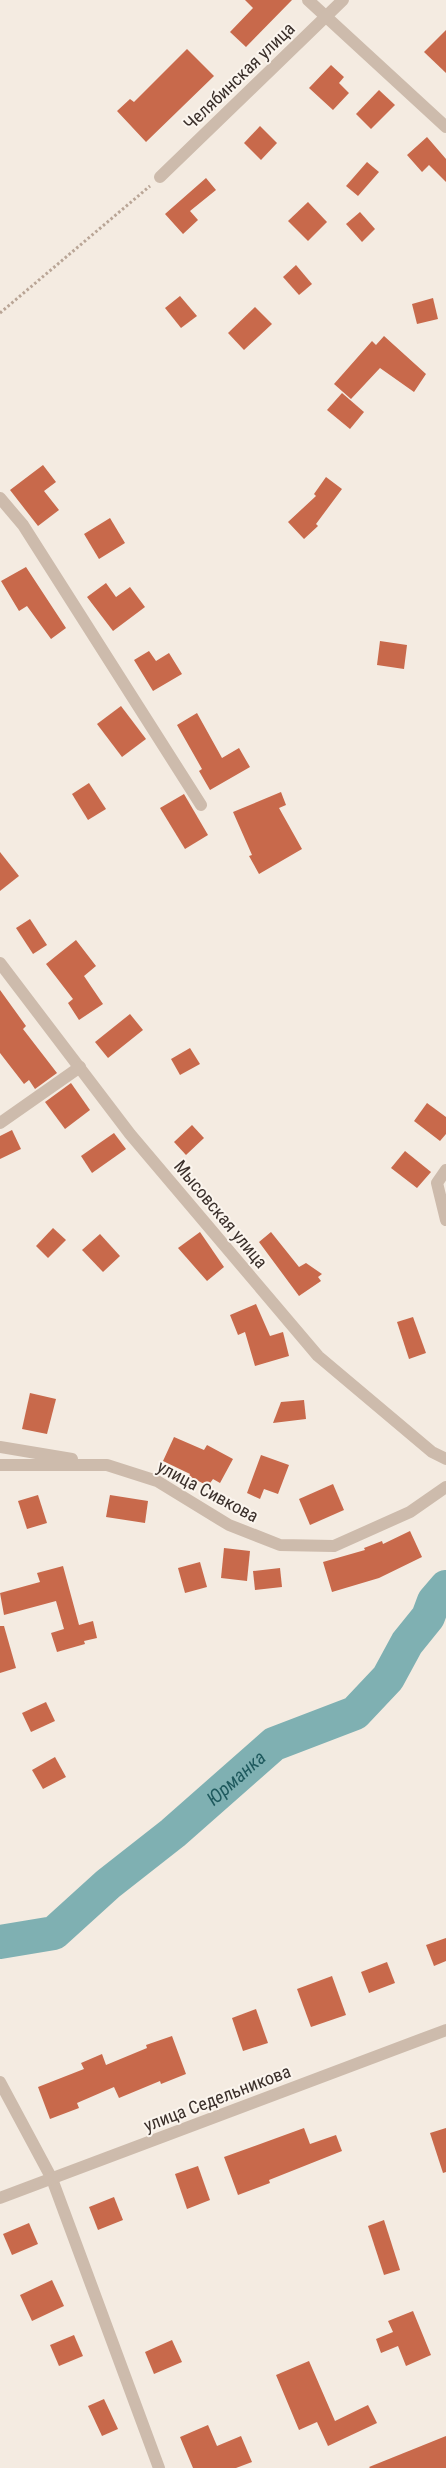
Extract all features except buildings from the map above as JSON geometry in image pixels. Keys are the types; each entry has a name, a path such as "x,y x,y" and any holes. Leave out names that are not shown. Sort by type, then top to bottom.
{"street":[{"path":"308,0 446,127"},
{"name":"Челябинская улица","path":"160,177 343,0"},
{"path":"0,498 23,525 201,805"},
{"name":"Мысовская улица","path":"0,963 130,1134 318,1356 432,1452 446,1458"},
{"path":"0,1123 80,1068"},
{"path":"446,1170 437,1184 446,1220"},
{"path":"0,1447 107,1465"},
{"name":"улица Сивкова","path":"0,1465 107,1465 157,1481 229,1526 280,1545 334,1546 410,1512 446,1487"},
{"name":"улица Седельникова","path":"0,2198 446,2030"},
{"path":"0,2082 52,2178 159,2468"}],"path":[{"path":"0,313 160,177"}],"waterway":[{"name":"Юрманка","path":"0,1942 54,1933 108,1884 173,1833 274,1744 355,1713 388,1678 407,1643 428,1617 434,1601 446,1587"}]}
